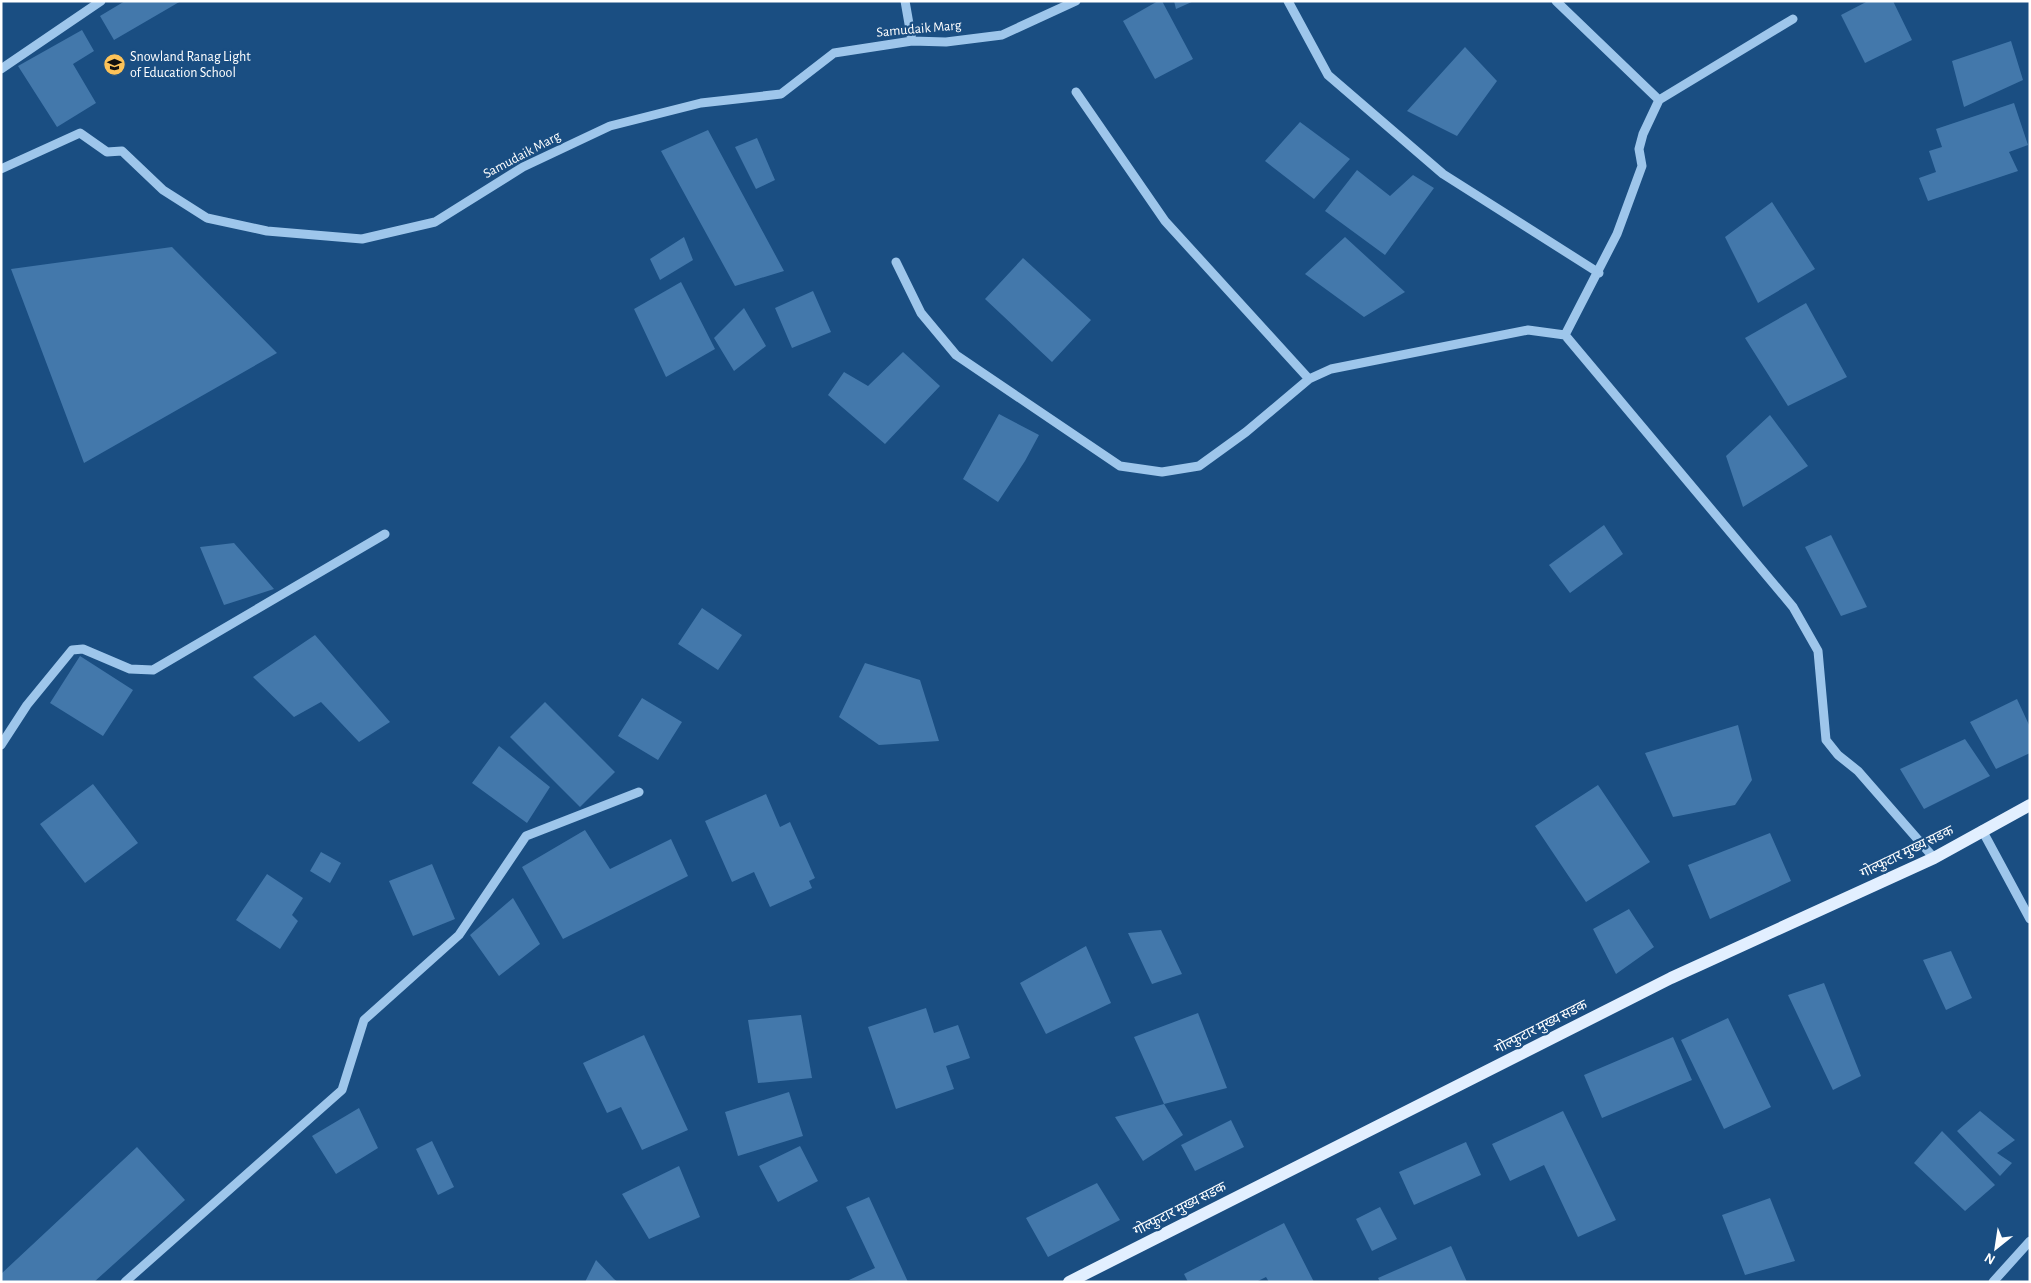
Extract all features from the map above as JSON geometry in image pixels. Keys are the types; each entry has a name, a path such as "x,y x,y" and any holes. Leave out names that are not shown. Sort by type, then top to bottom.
{"main road":[{"name":"गोल्फुटार मुख्य सडक","path":"1070,1282 1671,978 1934,858 2030,805"}],"street":[{"path":"1,69 101,1"},
{"path":"905,1 912,41"},
{"name":"Samudaik Marg","path":"1,169 80,133 107,152 122,151 163,190 207,218 267,231 362,239 435,222 523,167 610,126 702,103 782,94 834,53 912,41 946,42 1002,35 1076,1"},
{"path":"1288,1 1328,75 1443,174 1599,273"},
{"path":"1556,1 1659,100"},
{"path":"1565,335 1599,273 1617,234 1642,166 1639,149 1643,134 1659,100 1793,19"},
{"path":"1076,92 1164,221 1309,378"},
{"path":"896,262 921,313 956,355 1120,466 1162,472 1199,466 1246,432 1309,378 1331,369 1528,330 1565,335 1792,607 1818,651 1826,740 1838,755 1858,771 1934,858"},
{"path":"1,745 27,705 72,650 83,649 130,669 153,670 385,534"},
{"path":"125,1282 342,1090 364,1020 459,935 526,836 639,792"},
{"path":"1982,830 2030,919"},
{"path":"1993,1282 2030,1241"}],"building":[{"path":"125,1 181,1 114,40 100,16"},
{"path":"1158,1 1162,1 1193,59 1155,79 1123,21"},
{"path":"1174,1 1194,1 1176,9"},
{"path":"1868,1 1893,1 1912,40 1865,63 1841,15"},
{"path":"82,30 94,51 73,64 96,103 57,127 18,66"},
{"path":"2011,41 2023,80 1964,107 1952,61"},
{"path":"1465,47 1497,81 1457,136 1407,111"},
{"path":"2014,103 2028,145 2009,152 2018,171 1928,201 1919,178 1936,172 1929,151 1942,147 1936,129"},
{"path":"1300,122 1350,159 1314,199 1265,161"},
{"path":"708,130 784,271 735,286 661,151"},
{"path":"757,138 775,180 756,189 735,147"},
{"path":"1357,170 1390,196 1413,175 1434,188 1385,255 1325,211"},
{"path":"1772,202 1815,269 1758,303 1725,237"},
{"path":"684,237 693,260 660,280 650,259"},
{"path":"1345,237 1405,292 1364,317 1305,274"},
{"path":"172,247 277,353 84,463 11,269"},
{"path":"1023,258 1091,320 1052,362 985,299"},
{"path":"681,282 715,349 666,377 634,309"},
{"path":"813,291 831,332 792,348 775,308"},
{"path":"1806,303 1847,377 1788,406 1745,338"},
{"path":"744,308 766,346 734,371 714,338"},
{"path":"903,352 940,386 885,444 828,395 844,372 868,386"},
{"path":"999,414 1039,435 1025,461 998,502 963,479"},
{"path":"1770,415 1808,466 1743,507 1726,456"},
{"path":"1604,525 1623,554 1570,593 1549,565"},
{"path":"1831,535 1867,607 1841,616 1805,547"},
{"path":"234,543 274,589 224,605 200,547"},
{"path":"702,608 742,635 718,670 678,644"},
{"path":"315,635 390,722 359,742 321,702 294,717 253,677"},
{"path":"80,656 133,690 103,736 50,703"},
{"path":"865,663 920,680 939,741 879,745 839,717"},
{"path":"642,698 682,722 658,760 618,736"},
{"path":"2017,699 2030,727 2030,753 1996,769 1970,722"},
{"path":"545,702 615,772 580,807 510,737"},
{"path":"1738,725 1752,780 1735,805 1673,817 1645,753"},
{"path":"1965,739 1990,776 1924,809 1900,769"},
{"path":"499,746 550,787 527,823 472,783"},
{"path":"93,784 138,843 85,883 40,824"},
{"path":"1598,785 1650,862 1586,902 1535,826"},
{"path":"766,794 780,827 790,822 815,878 809,881 812,888 770,907 754,872 732,882 705,821"},
{"path":"585,830 610,869 671,839 688,876 563,939 522,867"},
{"path":"1770,833 1791,881 1710,919 1688,865"},
{"path":"321,852 341,863 330,883 310,871"},
{"path":"432,864 455,919 413,936 389,881"},
{"path":"267,874 303,898 292,915 298,921 280,949 236,920"},
{"path":"513,898 540,944 499,976 470,935"},
{"path":"1629,909 1654,947 1616,974 1593,929"},
{"path":"1161,930 1182,974 1152,984 1128,933"},
{"path":"1086,946 1111,1003 1046,1034 1020,983"},
{"path":"1951,951 1972,998 1946,1010 1923,960"},
{"path":"1824,983 1861,1076 1833,1090 1788,995"},
{"path":"926,1008 934,1033 958,1025 970,1058 946,1066 954,1089 896,1109 868,1027"},
{"path":"1198,1013 1227,1088 1164,1104 1134,1037"},
{"path":"801,1015 812,1078 758,1083 748,1020"},
{"path":"1728,1018 1771,1107 1724,1129 1681,1040"},
{"path":"644,1035 688,1130 642,1150 621,1107 607,1113 583,1063"},
{"path":"1673,1037 1692,1080 1602,1118 1584,1075"},
{"path":"789,1092 803,1136 738,1156 725,1112"},
{"path":"1164,1104 1183,1135 1143,1161 1115,1117"},
{"path":"359,1108 378,1148 336,1174 312,1136"},
{"path":"1563,1111 1616,1220 1578,1237 1544,1165 1510,1181 1492,1144"},
{"path":"1980,1111 2015,1140 1997,1153 2012,1163 2000,1176 1957,1131"},
{"path":"1231,1120 1244,1147 1195,1171 1181,1145"},
{"path":"1942,1131 1995,1185 1965,1211 1914,1163"},
{"path":"432,1141 454,1187 438,1195 416,1149"},
{"path":"1466,1142 1481,1175 1414,1205 1399,1172"},
{"path":"800,1146 818,1181 778,1202 759,1166"},
{"path":"137,1147 185,1200 94,1282 1,1282 1,1274"},
{"path":"679,1166 700,1217 649,1239 622,1194"},
{"path":"1097,1183 1120,1220 1048,1257 1026,1218"},
{"path":"869,1197 908,1282 849,1280 875,1268 846,1207"},
{"path":"1770,1198 1795,1261 1745,1275 1722,1215"},
{"path":"1380,1207 1397,1239 1372,1251 1356,1219"},
{"path":"1284,1223 1314,1282 1269,1282 1266,1277 1256,1282 1188,1282 1184,1274"},
{"path":"1451,1246 1467,1282 1380,1282 1378,1278"},
{"path":"596,1260 614,1279 618,1282 585,1282"}],"place":[{"name":"Snowland Ranag Light of Education School","path":"114,65"}]}
